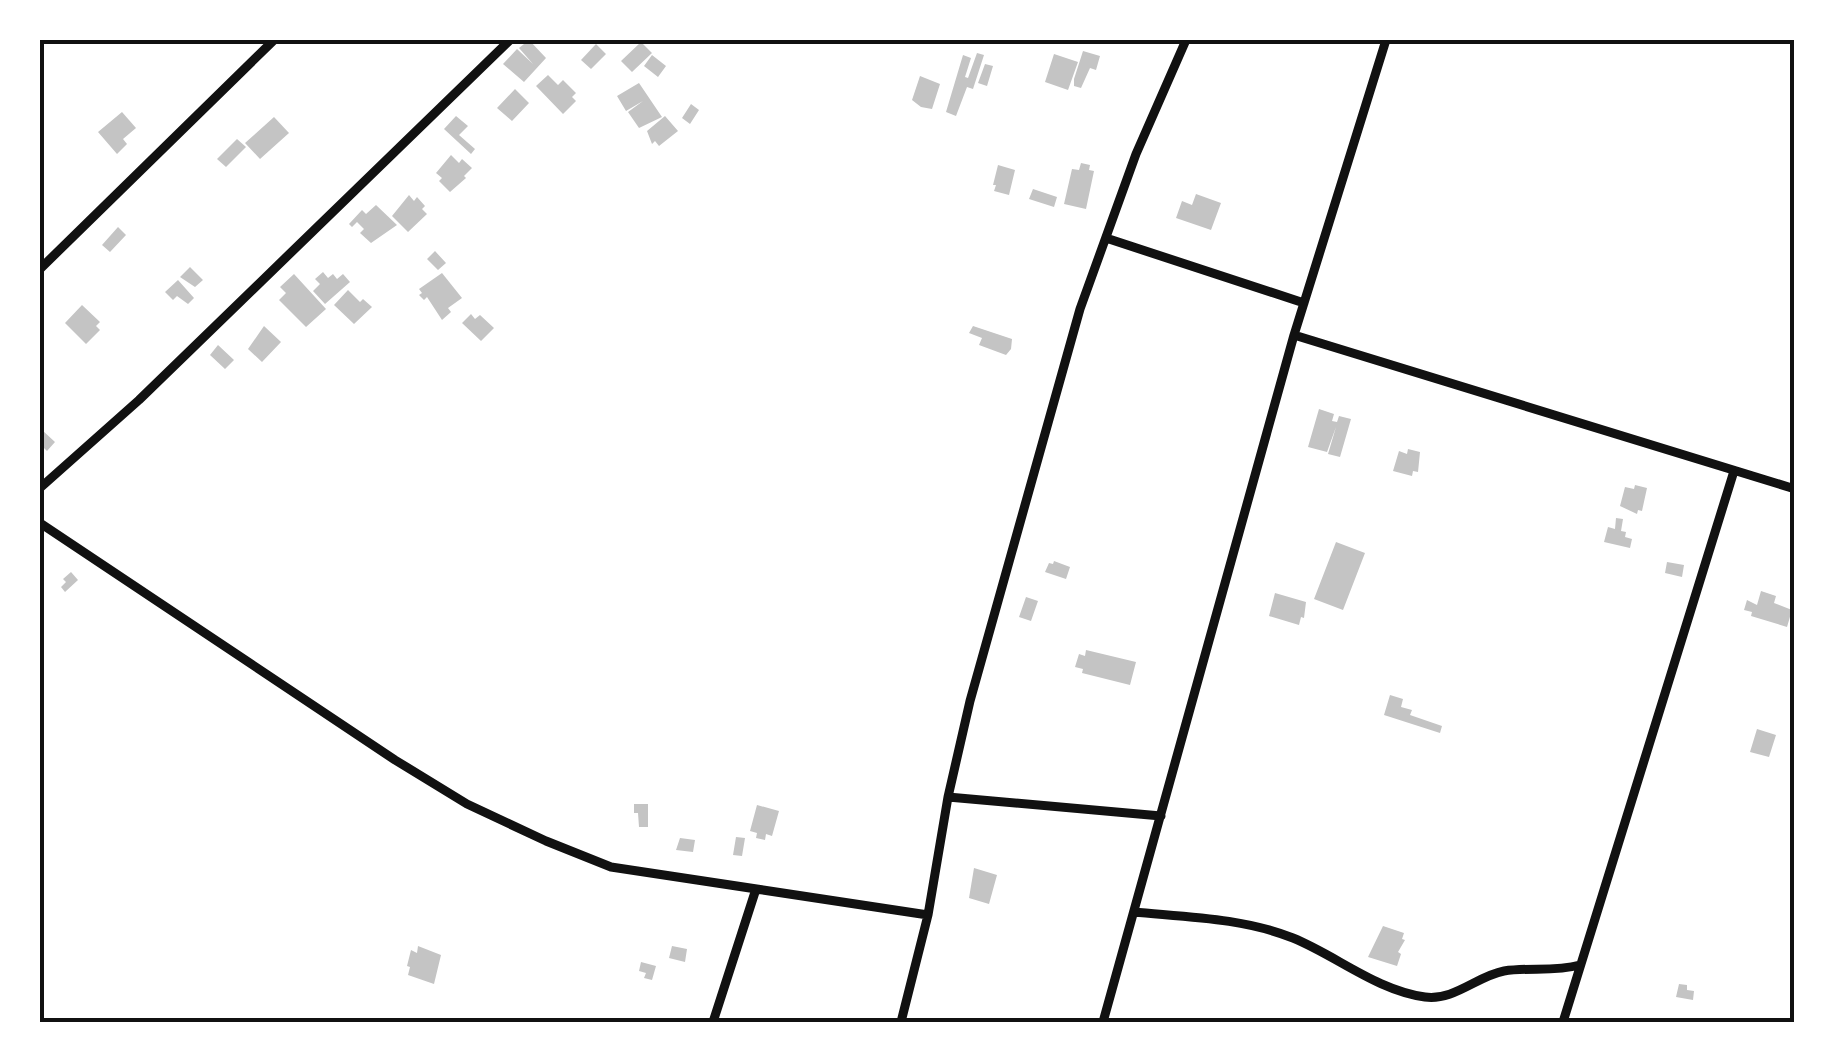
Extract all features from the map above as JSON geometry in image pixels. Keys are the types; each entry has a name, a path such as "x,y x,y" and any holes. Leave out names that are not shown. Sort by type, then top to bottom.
{"street":[{"path":"40,269 274,40"},
{"path":"40,488 139,400 510,40"},
{"path":"900,1022 928,914 948,797 970,701 1080,308 1136,154 1186,40"},
{"path":"1103,1022 1294,334 1386,40"},
{"path":"1106,238 1304,303"},
{"path":"1294,334 1795,490"},
{"path":"1563,1022 1734,471"},
{"path":"40,523 467,804 611,867 928,914"},
{"path":"948,797 1162,816"},
{"path":"713,1022 756,888"},
{"path":"1134,912 1259,926 1318,948 1388,988 1428,998 1444,996 1505,971 1553,971 1580,966"}],"building":[{"path":"529,40 546,58 524,82 503,64 517,49 533,64 519,48"},
{"path":"641,42 652,53 632,72 621,61"},
{"path":"596,44 606,54 591,69 581,60"},
{"path":"1083,51 1100,56 1096,70 1090,68 1081,88 1074,86 1074,79"},
{"path":"977,53 984,55 973,89 967,87 956,116 946,112 963,55 971,58 965,77 968,78"},
{"path":"1054,54 1078,62 1068,90 1045,82"},
{"path":"652,55 666,66 658,77 644,66"},
{"path":"985,64 993,66 987,86 978,83"},
{"path":"548,75 558,85 563,80 576,93 572,97 576,101 563,114 536,86"},
{"path":"920,76 940,84 932,109 912,100"},
{"path":"639,83 662,117 639,128 628,112 643,101 626,111 617,96"},
{"path":"515,89 529,103 512,121 497,108"},
{"path":"691,104 699,110 690,124 682,118"},
{"path":"122,112 136,128 123,139 127,144 117,154 98,132"},
{"path":"456,116 468,126 459,135 475,149 471,154 444,129"},
{"path":"665,116 678,131 659,146 655,141 652,144 647,131"},
{"path":"274,117 289,133 260,159 245,143"},
{"path":"237,139 246,147 226,167 217,159"},
{"path":"451,155 472,168 450,192 436,173"},
{"path":"1081,163 1090,165 1089,170 1094,171 1086,209 1064,204 1072,169 1079,170"},
{"path":"998,165 1015,170 1009,195 994,191"},
{"path":"1033,189 1057,197 1054,207 1029,199"},
{"path":"1196,194 1221,203 1211,230 1176,218 1182,201 1192,205"},
{"path":"409,195 414,201 417,197 427,214 408,232 392,216"},
{"path":"376,205 397,225 371,243 360,233 364,229 357,222 352,227 349,224 362,210 366,214"},
{"path":"118,227 126,235 110,252 102,245"},
{"path":"435,251 446,263 438,270 427,259"},
{"path":"190,267 203,280 195,287 180,277"},
{"path":"323,272 328,278 333,274 337,279 343,274 350,282 325,304 313,291 320,284 315,279"},
{"path":"442,273 462,298 448,308 451,312 442,320 427,297 424,300 419,295 419,289"},
{"path":"294,274 326,309 306,327 279,300 286,293 280,287"},
{"path":"178,280 194,298 188,304 177,296 173,300 165,292"},
{"path":"348,290 372,307 354,324 334,305"},
{"path":"82,305 100,322 96,326 100,330 86,344 65,323"},
{"path":"471,314 475,319 480,315 494,328 481,341 462,323"},
{"path":"264,326 281,342 262,362 248,349"},
{"path":"973,326 1012,339 1011,349 1006,355 979,345 982,338 969,333"},
{"path":"218,345 234,360 225,369 210,355"},
{"path":"1319,409 1334,414 1332,421 1337,422 1339,416 1351,419 1340,457 1328,454 1336,427 1327,452 1308,447"},
{"path":"42,430 55,442 47,451 40,444"},
{"path":"1408,449 1420,452 1418,472 1413,471 1412,476 1393,471 1399,451 1407,454"},
{"path":"1635,485 1647,488 1642,511 1637,514 1620,506 1625,487 1634,489"},
{"path":"1616,518 1623,519 1621,531 1632,539 1630,548 1604,542 1608,527 1615,529"},
{"path":"1336,542 1365,553 1343,610 1314,599"},
{"path":"1054,561 1070,567 1066,579 1045,572"},
{"path":"1667,562 1684,565 1682,577 1665,573"},
{"path":"71,572 78,580 65,592 61,587 66,582 63,579"},
{"path":"1761,591 1776,596 1774,603 1792,610 1787,627 1751,616 1752,612 1744,610 1747,600 1757,605"},
{"path":"1275,593 1306,602 1299,625 1269,616"},
{"path":"1026,597 1038,601 1031,621 1019,617"},
{"path":"1086,650 1136,662 1130,685 1082,673 1083,669 1075,667 1079,654 1085,656"},
{"path":"1390,695 1403,699 1401,707 1412,710 1410,715 1442,726 1440,733 1384,715"},
{"path":"1757,729 1776,735 1769,757 1750,752"},
{"path":"634,804 648,804 648,827 639,827"},
{"path":"757,805 779,811 772,836 766,834 765,840 750,831"},
{"path":"736,837 745,838 742,856 733,855"},
{"path":"680,838 695,840 693,852 676,850"},
{"path":"974,868 997,875 989,904 969,898"},
{"path":"1383,926 1404,933 1397,966 1368,957"},
{"path":"418,946 441,955 434,984 408,975 411,950 417,953"},
{"path":"672,946 687,949 685,962 669,958"},
{"path":"641,962 656,966 652,980 639,971"},
{"path":"1679,984 1694,991 1693,1000 1676,997"}]}
